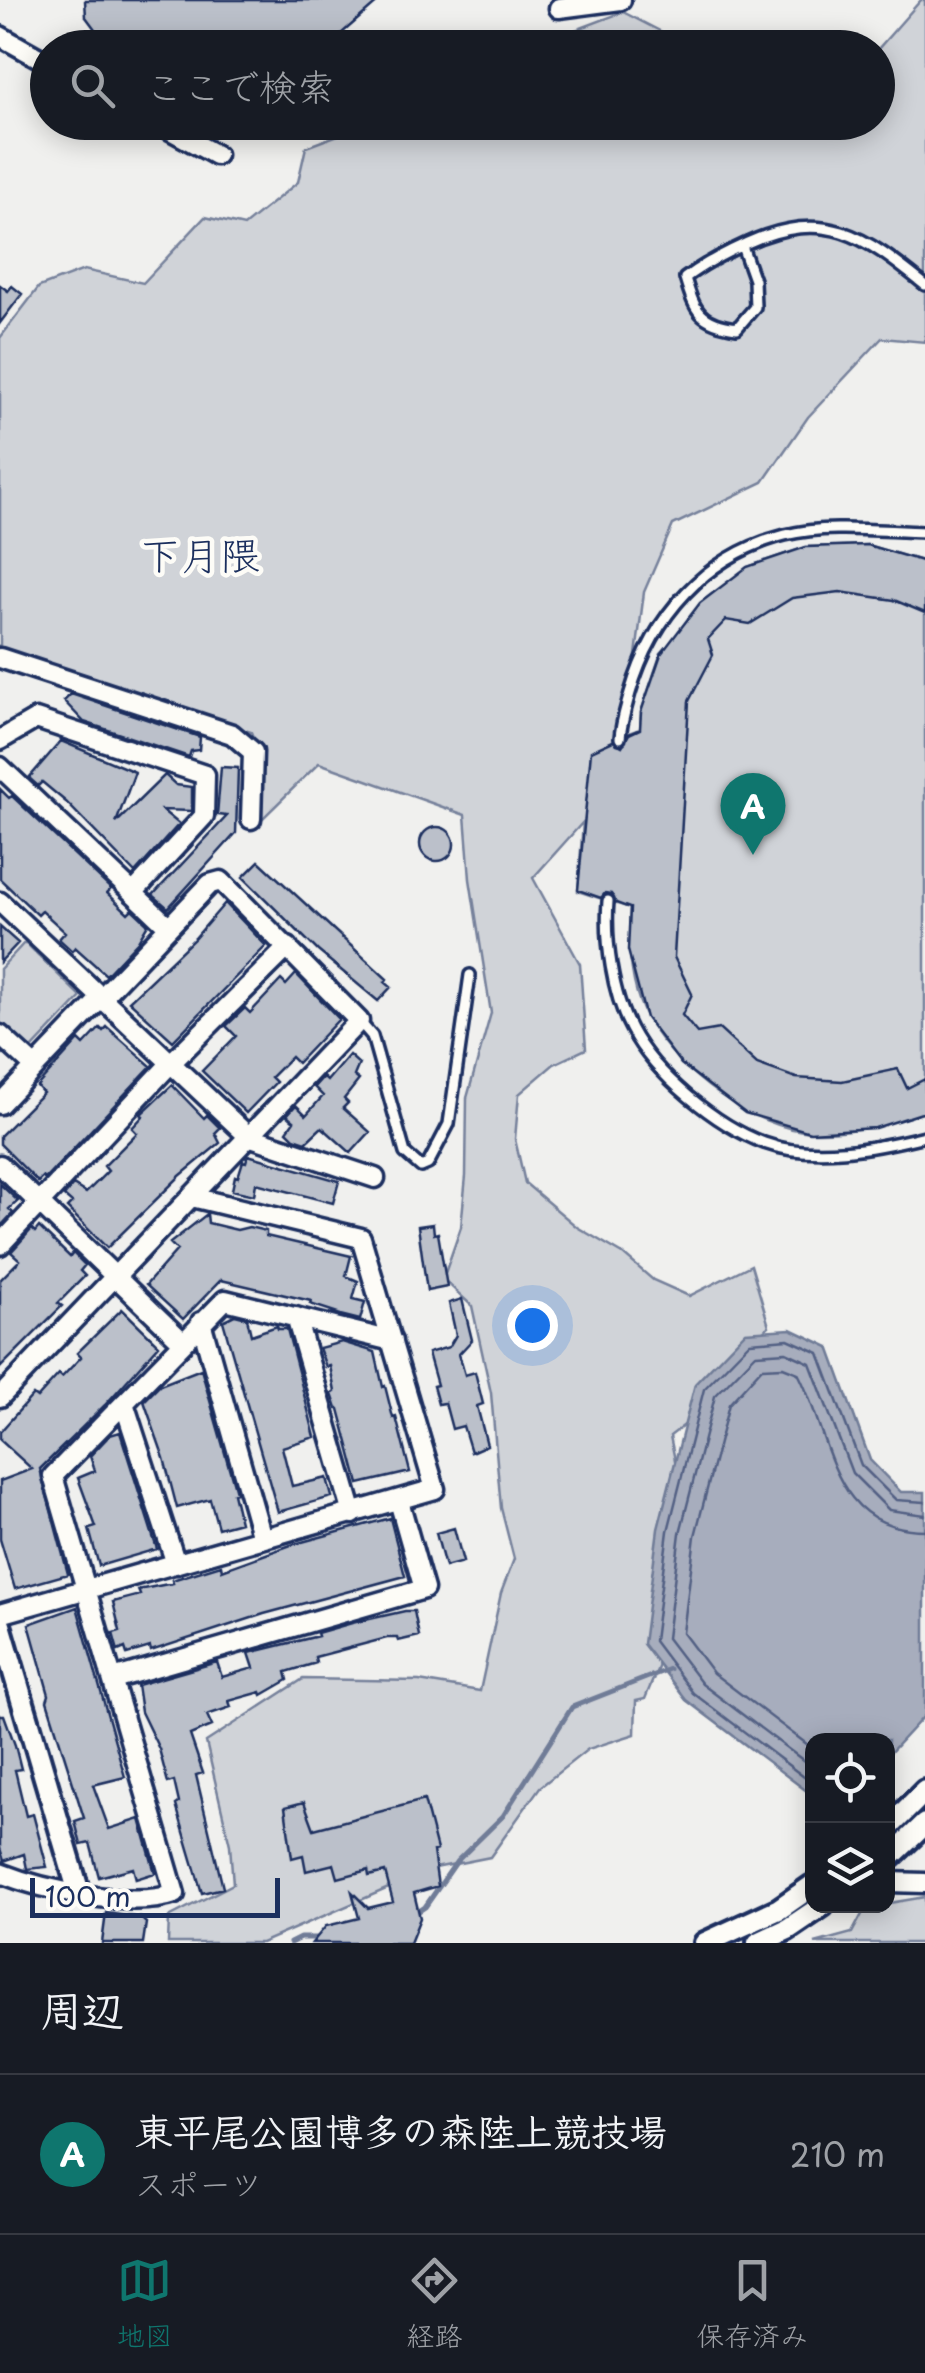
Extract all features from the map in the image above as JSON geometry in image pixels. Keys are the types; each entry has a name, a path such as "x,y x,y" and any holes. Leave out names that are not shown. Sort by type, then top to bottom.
{"street":[{"path":"559,8 621,0"},
{"path":"0,36 30,52"},
{"path":"189,140 216,155"},
{"path":"0,658 232,734 253,752 250,819"},
{"path":"0,740 36,719 205,775 204,816 134,893"},
{"path":"0,767 169,926"},
{"path":"0,1104 210,884 221,881 359,1021 0,1397"},
{"path":"0,902 248,1136 376,1178"},
{"path":"0,1245 170,1064 288,947"},
{"path":"0,1035 35,1068"},
{"path":"0,1165 183,1342"},
{"path":"0,1614 434,1489 361,1238 192,1198"},
{"path":"0,1873 31,1885 78,1893 154,1902 175,1894 53,1476 226,1300 392,1341"},
{"path":"296,1317 353,1514"},
{"path":"201,1322 262,1538"},
{"path":"124,1402 176,1564"},
{"path":"113,1679 424,1588 400,1501"},
{"path":"0,1625 78,1893"},
{"path":"893,1823 925,1791"},
{"path":"895,1852 925,1824"},
{"path":"895,1882 925,1883"},
{"path":"705,1943 779,1909 805,1891"},
{"path":"758,1943 812,1913"}],"lane":[{"path":"742,246 754,280 755,307 737,328 714,324 694,308 686,278 705,263 742,246 788,228 824,226 857,236 925,285"},
{"path":"620,738 640,660 657,628 694,582 743,550 788,534 849,529 925,532"},
{"path":"608,901 614,977 631,1029 668,1078 720,1121 766,1144 807,1150 878,1147 925,1136"},
{"path":"359,1021 372,1036 405,1153 421,1167 428,1164 448,1124 470,975"}],"shaded area":[{"path":"925,0 925,342 882,338 808,417 763,482 673,525 644,592 626,734 640,729 641,712 661,653 747,567 806,547 867,545 925,562 925,1112 870,1127 813,1132 790,1128 742,1109 697,1077 661,1039 642,1008 632,966 630,908 578,891 583,822 533,878 580,964 586,1049 554,1064 519,1094 515,1139 525,1183 577,1227 623,1254 653,1280 689,1296 751,1265 769,1326 719,1370 700,1413 670,1436 684,1504 664,1653 645,1699 636,1701 635,1734 588,1749 540,1787 490,1857 435,1868 261,1943 168,1943 169,1917 233,1884 230,1845 206,1742 303,1679 419,1681 480,1691 501,1593 514,1559 501,1508 491,1393 472,1306 443,1279 461,1227 467,1098 491,1013 470,879 465,815 319,763 257,824 259,752 251,732 0,649 0,338 39,287 84,270 143,283 205,217 244,226 298,182 306,147 325,140 895,140 895,30"},
{"path":"623,12 658,30 575,30"},
{"path":"25,942 81,997 30,1051 0,1023 0,969"},
{"path":"925,1897 925,1943 815,1943 852,1933 863,1913 895,1913 895,1902"}],"water":[{"path":"791,1329 829,1347 870,1460 901,1492 925,1492 925,1715 895,1747 895,1733 805,1733 805,1790 686,1700 643,1644 658,1529 695,1384 745,1332"}],"building":[{"path":"85,0 380,0 346,30 96,30 86,17"},
{"path":"0,285 8,291 12,286 22,294 0,323"},
{"path":"867,545 925,562 925,613 894,600 840,592 792,598 750,624 726,620 708,639 713,655 689,701 674,957 692,994 682,1015 697,1033 719,1029 757,1064 796,1078 842,1081 898,1069 907,1088 925,1079 925,1112 875,1128 810,1132 745,1113 681,1064 646,1018 628,950 630,908 616,903 611,894 605,893 601,898 578,890 591,751 613,741 622,746 629,734 640,729 641,712 661,654 700,603 747,567 806,547"},
{"path":"71,694 200,737 199,750 191,751 189,757 84,722 64,701"},
{"path":"61,741 135,772 116,823 165,775 176,785 192,787 192,811 162,810 179,824 135,873 66,802 42,782 38,786 29,778"},
{"path":"221,767 238,768 236,833 168,908 153,895 227,816 217,815"},
{"path":"0,789 111,889 107,893 128,913 132,909 148,924 138,941 106,975 75,947 72,951 59,939 65,932 42,911 38,915 0,879"},
{"path":"437,827 449,832 454,844 449,856 437,861 425,856 420,844 425,832"},
{"path":"259,861 387,979 385,982 391,987 378,1001 318,951 243,877"},
{"path":"225,903 266,946 173,1041 129,1001 195,938"},
{"path":"0,927 18,943 0,962"},
{"path":"296,974 339,1019 297,1063 291,1057 271,1077 276,1082 246,1113 202,1071 236,1036 226,1026 245,1008 250,1013 281,980 286,985"},
{"path":"107,1027 151,1066 38,1182 0,1144 0,1136 43,1093 37,1086 79,1040 84,1045 100,1028 103,1031"},
{"path":"349,1055 359,1064 354,1076 359,1080 344,1099 348,1103 343,1108 370,1132 351,1153 322,1127 306,1142 294,1138 287,1131 294,1121 287,1115 296,1105 306,1115 323,1096 314,1087 323,1077 327,1081"},
{"path":"172,1085 204,1118 207,1115 220,1128 215,1133 220,1143 180,1176 107,1248 67,1208 72,1203 64,1196 73,1185 86,1193 108,1171 104,1166 137,1133 132,1128 141,1114"},
{"path":"248,1155 339,1181 333,1203 256,1183 254,1195 232,1190 235,1176 238,1177"},
{"path":"0,1184 18,1201 0,1227"},
{"path":"207,1214 208,1223 237,1230 249,1227 266,1231 266,1236 351,1256 346,1276 358,1281 353,1299 365,1302 360,1320 332,1313 335,1312 310,1304 311,1301 221,1280 183,1319 146,1285 177,1250 170,1243"},
{"path":"433,1224 447,1287 427,1291 418,1226"},
{"path":"39,1227 70,1257 73,1253 85,1265 80,1271 85,1276 58,1303 62,1306 0,1368 0,1280 20,1260 11,1252 32,1229 35,1232"},
{"path":"462,1299 472,1340 459,1354 465,1375 475,1372 483,1404 477,1406 487,1445 471,1452 463,1426 452,1429 445,1403 438,1404 428,1353 449,1347 456,1335 449,1303"},
{"path":"122,1309 159,1345 40,1469 68,1574 15,1589 0,1539 0,1481 32,1469 0,1440 0,1432 33,1395 37,1398 59,1374 62,1377 81,1357 77,1353"},
{"path":"235,1315 247,1318 251,1335 277,1326 287,1329 315,1437 282,1447 292,1486 327,1478 332,1497 278,1512 223,1321"},
{"path":"342,1342 375,1352 410,1472 359,1484 332,1394 335,1392 330,1366 326,1367 319,1348"},
{"path":"201,1369 236,1492 233,1493 240,1522 218,1528 210,1499 177,1508 144,1401 160,1385"},
{"path":"120,1432 157,1549 99,1566 89,1529 96,1527 78,1478 95,1471 90,1456 110,1435"},
{"path":"390,1518 405,1576 264,1614 151,1651 150,1647 127,1654 125,1648 118,1651 113,1633 120,1631 113,1602 140,1595 138,1590 173,1583 172,1580 221,1565 222,1570 291,1545"},
{"path":"454,1528 463,1562 445,1567 436,1533"},
{"path":"77,1607 125,1777 93,1785 109,1829 140,1819 155,1873 136,1879 133,1868 99,1877 90,1843 81,1845 75,1821 84,1818 47,1701 49,1695 29,1624"},
{"path":"414,1611 419,1636 398,1641 387,1638 315,1657 316,1663 286,1672 288,1680 262,1695 261,1692 229,1701 231,1707 207,1715 212,1726 190,1735 203,1773 196,1775 223,1888 202,1893 176,1805 179,1803 174,1781 168,1783 159,1749 141,1712 137,1685 217,1662 222,1677 254,1668 249,1653"},
{"path":"0,1715 4,1715 15,1745 21,1769 15,1770 26,1816 33,1814 47,1867 27,1869 24,1854 4,1861 0,1848"},
{"path":"424,1800 437,1850 433,1851 438,1886 414,1893 420,1918 410,1943 312,1943 326,1926 359,1918 352,1892 368,1908 393,1902 385,1872 369,1876 368,1870 338,1878 334,1864 306,1871 303,1855 292,1858 285,1807 304,1802 314,1829"},
{"path":"106,1913 141,1918 146,1923 143,1943 102,1943"}],"waterway":[{"path":"416,1913 425,1907 457,1861 503,1816 572,1707 669,1669"},
{"path":"290,1943 300,1938 320,1938"}],"place":[{"name":"東平尾公園博多の森陸上競技場","path":"753,855"}],"district":[{"name":"下月隈","path":"200,553"}]}
